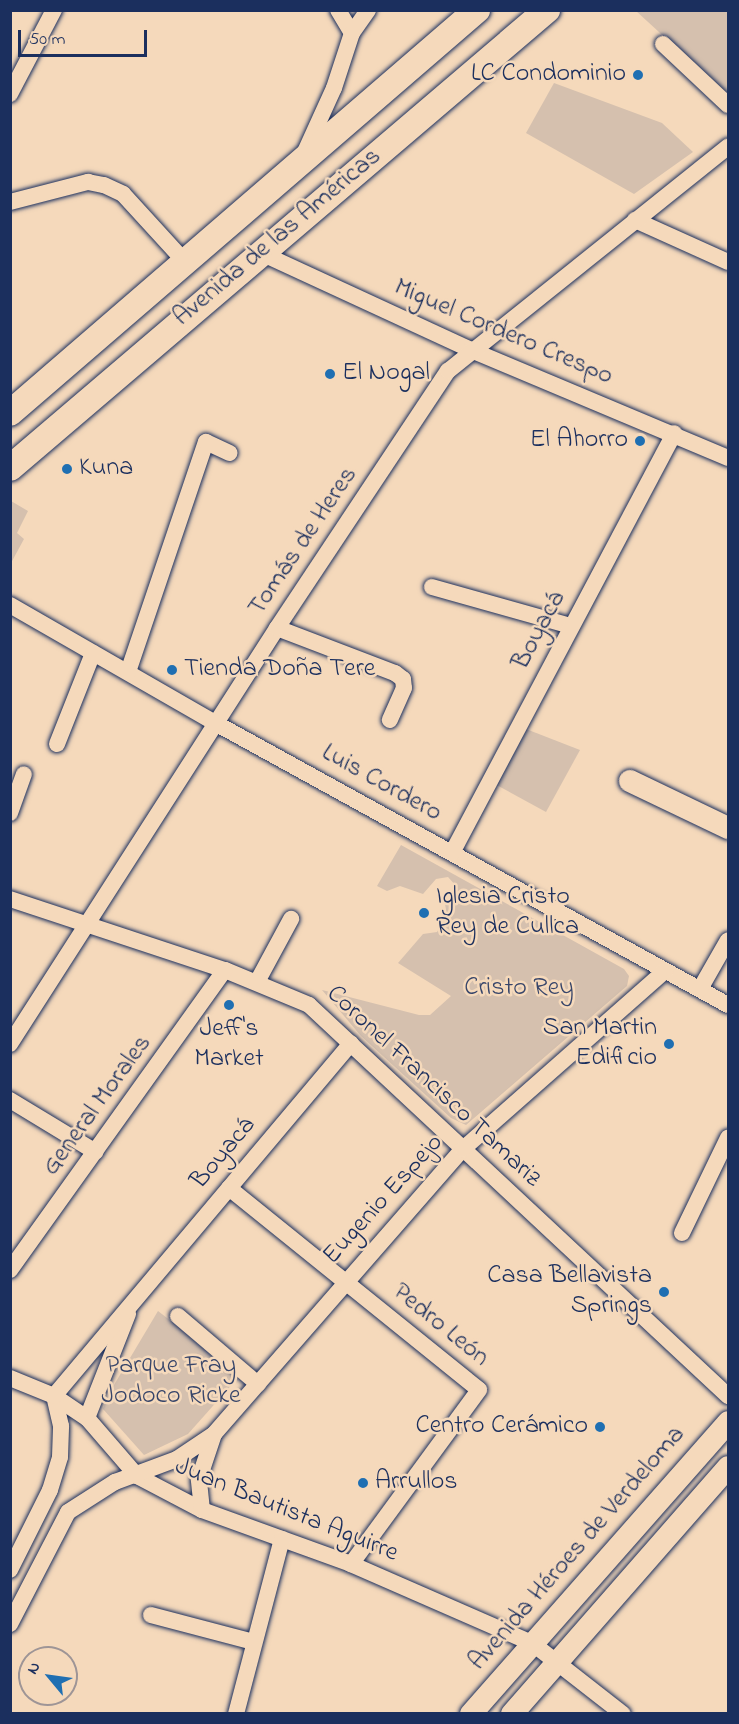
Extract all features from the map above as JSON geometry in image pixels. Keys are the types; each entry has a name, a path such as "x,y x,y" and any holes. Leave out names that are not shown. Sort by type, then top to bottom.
{"main road":[{"name":"Avenida de las Américas","path":"10,413 477,10"},
{"name":"Avenida de las Américas","path":"10,468 259,252 547,10"},
{"path":"630,781 729,828"},
{"name":"Avenida Héroes de Verdeloma","path":"471,1713 729,1422"},
{"path":"512,1713 729,1467"}],"street":[{"path":"10,94 54,10"},
{"path":"338,10 352,33"},
{"path":"298,166 320,123 352,33 368,10"},
{"path":"663,44 729,105"},
{"name":"Tomás de Heres","path":"10,1044 277,628 448,371 471,350 729,147"},
{"path":"10,202 88,183 104,185 123,194 185,262"},
{"path":"635,220 729,262"},
{"name":"Miguel Cordero Crespo","path":"259,252 471,350 674,433 729,458"},
{"name":"Boyacá","path":"452,853 674,433"},
{"path":"128,672 206,442 230,453"},
{"path":"432,587 571,627"},
{"name":"Luis Cordero","path":"10,605 217,724 729,1005"},
{"path":"277,628 395,673 402,679 404,688 390,720"},
{"path":"57,744 93,653"},
{"path":"10,813 24,774"},
{"name":"Coronel Francisco Tamariz","path":"10,899 225,970 309,1005 729,1396"},
{"path":"257,982 291,919"},
{"path":"700,989 729,940"},
{"name":"General Morales","path":"10,1270 225,970"},
{"name":"Eugenio Espejo","path":"10,1624 68,1512 115,1482 177,1460 214,1434 344,1282 463,1149 664,971"},
{"name":"Boyacá","path":"54,1396 351,1043"},
{"path":"10,1100 96,1152"},
{"path":"682,1233 729,1138"},
{"name":"Pedro León","path":"229,1188 479,1390 351,1564"},
{"name":"Boyacá","path":"87,1418 135,1297"},
{"path":"178,1316 258,1384"},
{"name":"Juan Bautista Aguirre","path":"10,1378 54,1396 87,1418 136,1476 202,1510 351,1564 532,1643 623,1713"},
{"path":"10,1570 50,1490 60,1457 61,1426 54,1396"},
{"name":"Eugenio Espejo","path":"202,1510 199,1479 214,1434"},
{"path":"236,1713 282,1539"},
{"path":"151,1615 254,1642"}],"green space":[{"path":"636,11 728,11 728,100 659,32"},
{"path":"554,83 662,123 693,152 634,194 526,133"},
{"path":"11,501 28,511 17,533 24,539 11,563"},
{"path":"526,729 580,750 546,812 493,783"},
{"name":"Cristo Rey","path":"401,845 624,969 629,976 627,986 466,1125 451,1118 361,1036 322,990 419,1015 430,1015 451,996 398,963 423,934 437,932 447,915 445,904 457,887 448,877 436,879 423,894 400,886 387,891 377,886"},
{"name":"Parque Fray Jodoco Ricke","path":"158,1311 233,1369 236,1380 188,1434 144,1455 103,1409 108,1395"}],"place":[{"name":"LC Condominio","path":"638,75"},
{"name":"El Nogal","path":"330,374"},
{"name":"El Ahorro","path":"640,441"},
{"name":"Kuna","path":"67,469"},
{"name":"Tienda Doña Tere","path":"172,670"},
{"name":"Iglesia Cristo Rey de Cullca","path":"424,913"},
{"name":"Jeff's Market","path":"229,1005"},
{"name":"San Martin Edificio","path":"669,1044"},
{"name":"Casa Bellavista Springs","path":"664,1292"},
{"name":"Centro Cerámico","path":"600,1427"},
{"name":"Arrullos","path":"363,1483"}]}
